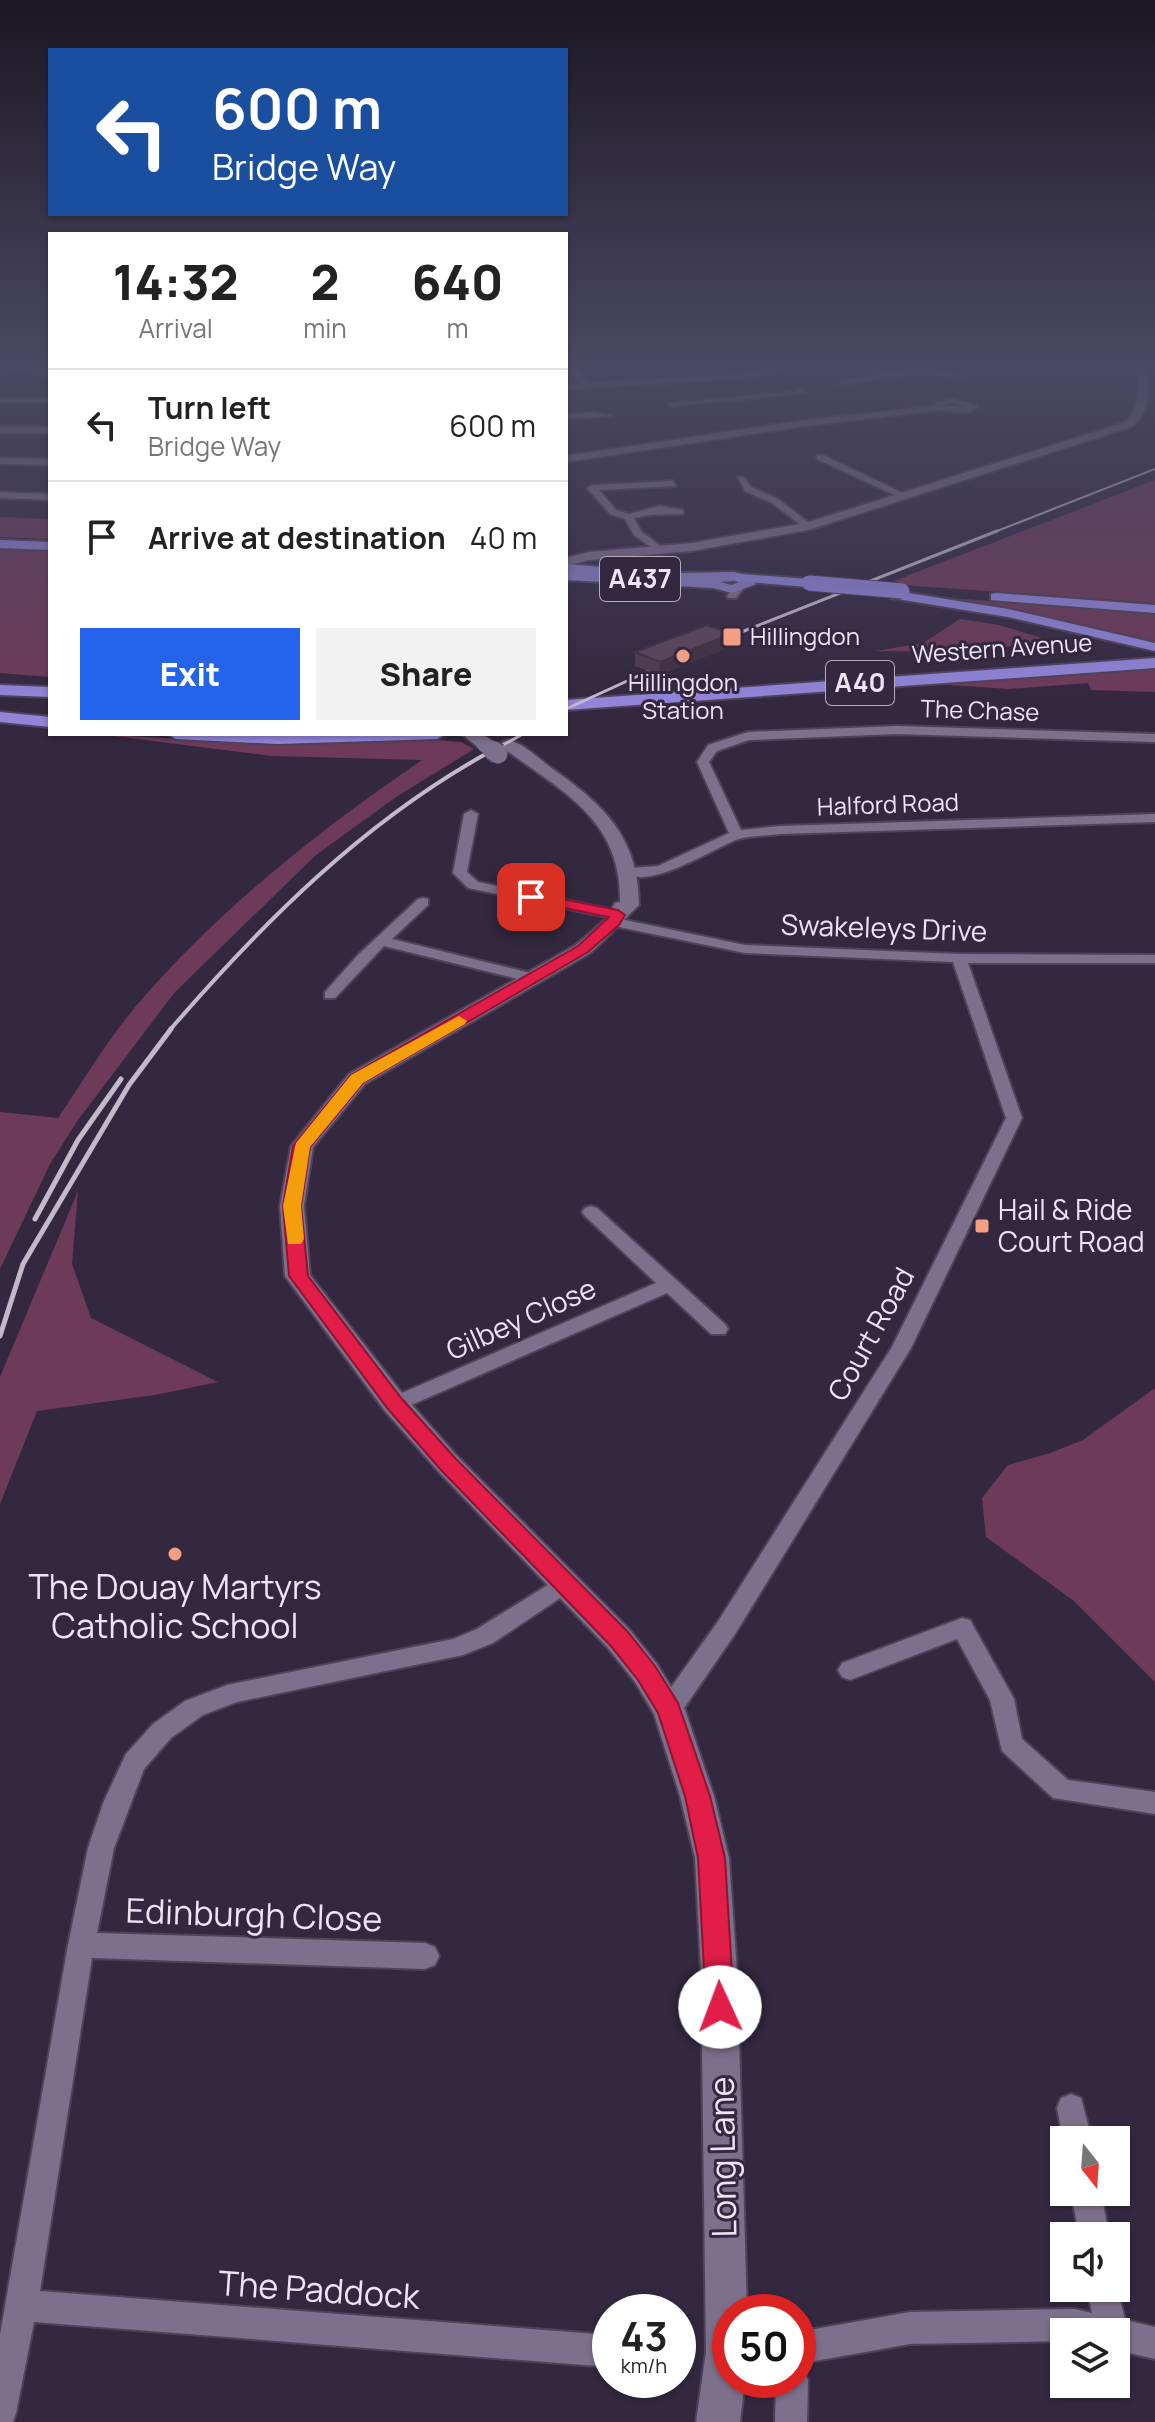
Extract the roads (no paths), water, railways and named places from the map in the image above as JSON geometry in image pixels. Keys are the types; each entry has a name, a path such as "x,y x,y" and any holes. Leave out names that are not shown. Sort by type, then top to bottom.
{"highway":[{"path":"0,544 48,546"},
{"path":"729,587 807,585 1155,609"},
{"path":"899,593 995,610 1155,648"},
{"name":"Western Avenue","path":"568,691 1155,648"},
{"name":"Western Avenue","path":"568,705 1155,663"},
{"path":"0,690 48,692"},
{"path":"0,704 48,707"},
{"path":"0,717 48,722"},
{"path":"236,736 326,739 393,736"}],"main road":[{"name":"A437","path":"572,565 729,587"},
{"name":"A437","path":"568,576 729,587"},
{"path":"482,737 505,750 594,810 621,845 631,872 629,905 618,915 612,862 594,830 566,800 505,750"},
{"name":"Long Lane","path":"618,915 583,949 357,1079 302,1146 292,1206 298,1276 395,1404 448,1464 567,1582 646,1673 669,1710 697,1796 712,1858 719,1971 727,2294"},
{"name":"Long Lane","path":"718,2422 722,2398"}],"street":[{"path":"857,474 906,497"},
{"path":"572,565 808,526 976,474"},
{"path":"741,479 748,489 775,501 808,526"},
{"path":"660,551 637,533 625,516 613,512 592,488 673,484"},
{"path":"0,495 48,497"},
{"path":"602,517 660,509 680,512"},
{"name":"The Chase","path":"736,835 703,762 712,748 748,736 897,730 1155,738"},
{"name":"Swakeleys Drive","path":"471,814 460,873 473,885 618,915 745,949 959,958 1155,959"},
{"name":"Halford Road","path":"631,872 661,870 736,835 780,830 1155,818"},
{"path":"330,995 423,902"},
{"path":"382,941 534,978"},
{"name":"Court Road","path":"669,1710 727,1627 901,1348 1014,1118 959,958"},
{"path":"591,1212 718,1329"},
{"name":"Gilbey Close","path":"395,1404 670,1284"},
{"path":"0,2413 22,2305 81,1945 101,1848 117,1801 135,1762 162,1731 194,1708 235,1692 455,1648 485,1636 567,1582"},
{"path":"850,1670 962,1627 1002,1699 1011,1744 1062,1790 1155,1803"},
{"name":"Edinburgh Close","path":"81,1945 425,1956"},
{"path":"1071,2108 1074,2126"},
{"name":"The Paddock","path":"22,2305 592,2350"},
{"path":"816,2345 910,2328 1050,2325"},
{"path":"1130,2337 1155,2343"},
{"path":"791,2422 792,2398"}],"railway":[{"path":"992,533 1142,474"},
{"path":"716,642 997,531"},
{"path":"568,708 649,671"},
{"path":"490,752 519,736"},
{"path":"169,1031 279,912 359,840 446,777 493,750"},
{"path":"0,1336 23,1264 129,1085 171,1029"},
{"path":"35,1219 78,1140 121,1079"}],"place":[{"name":"Hillingdon","path":"732,637"},
{"name":"Hillingdon Station","path":"683,656"},
{"name":"Hail & Ride Court Road","path":"982,1226"},
{"name":"The Douay Martyrs Catholic School","path":"175,1554"}]}
